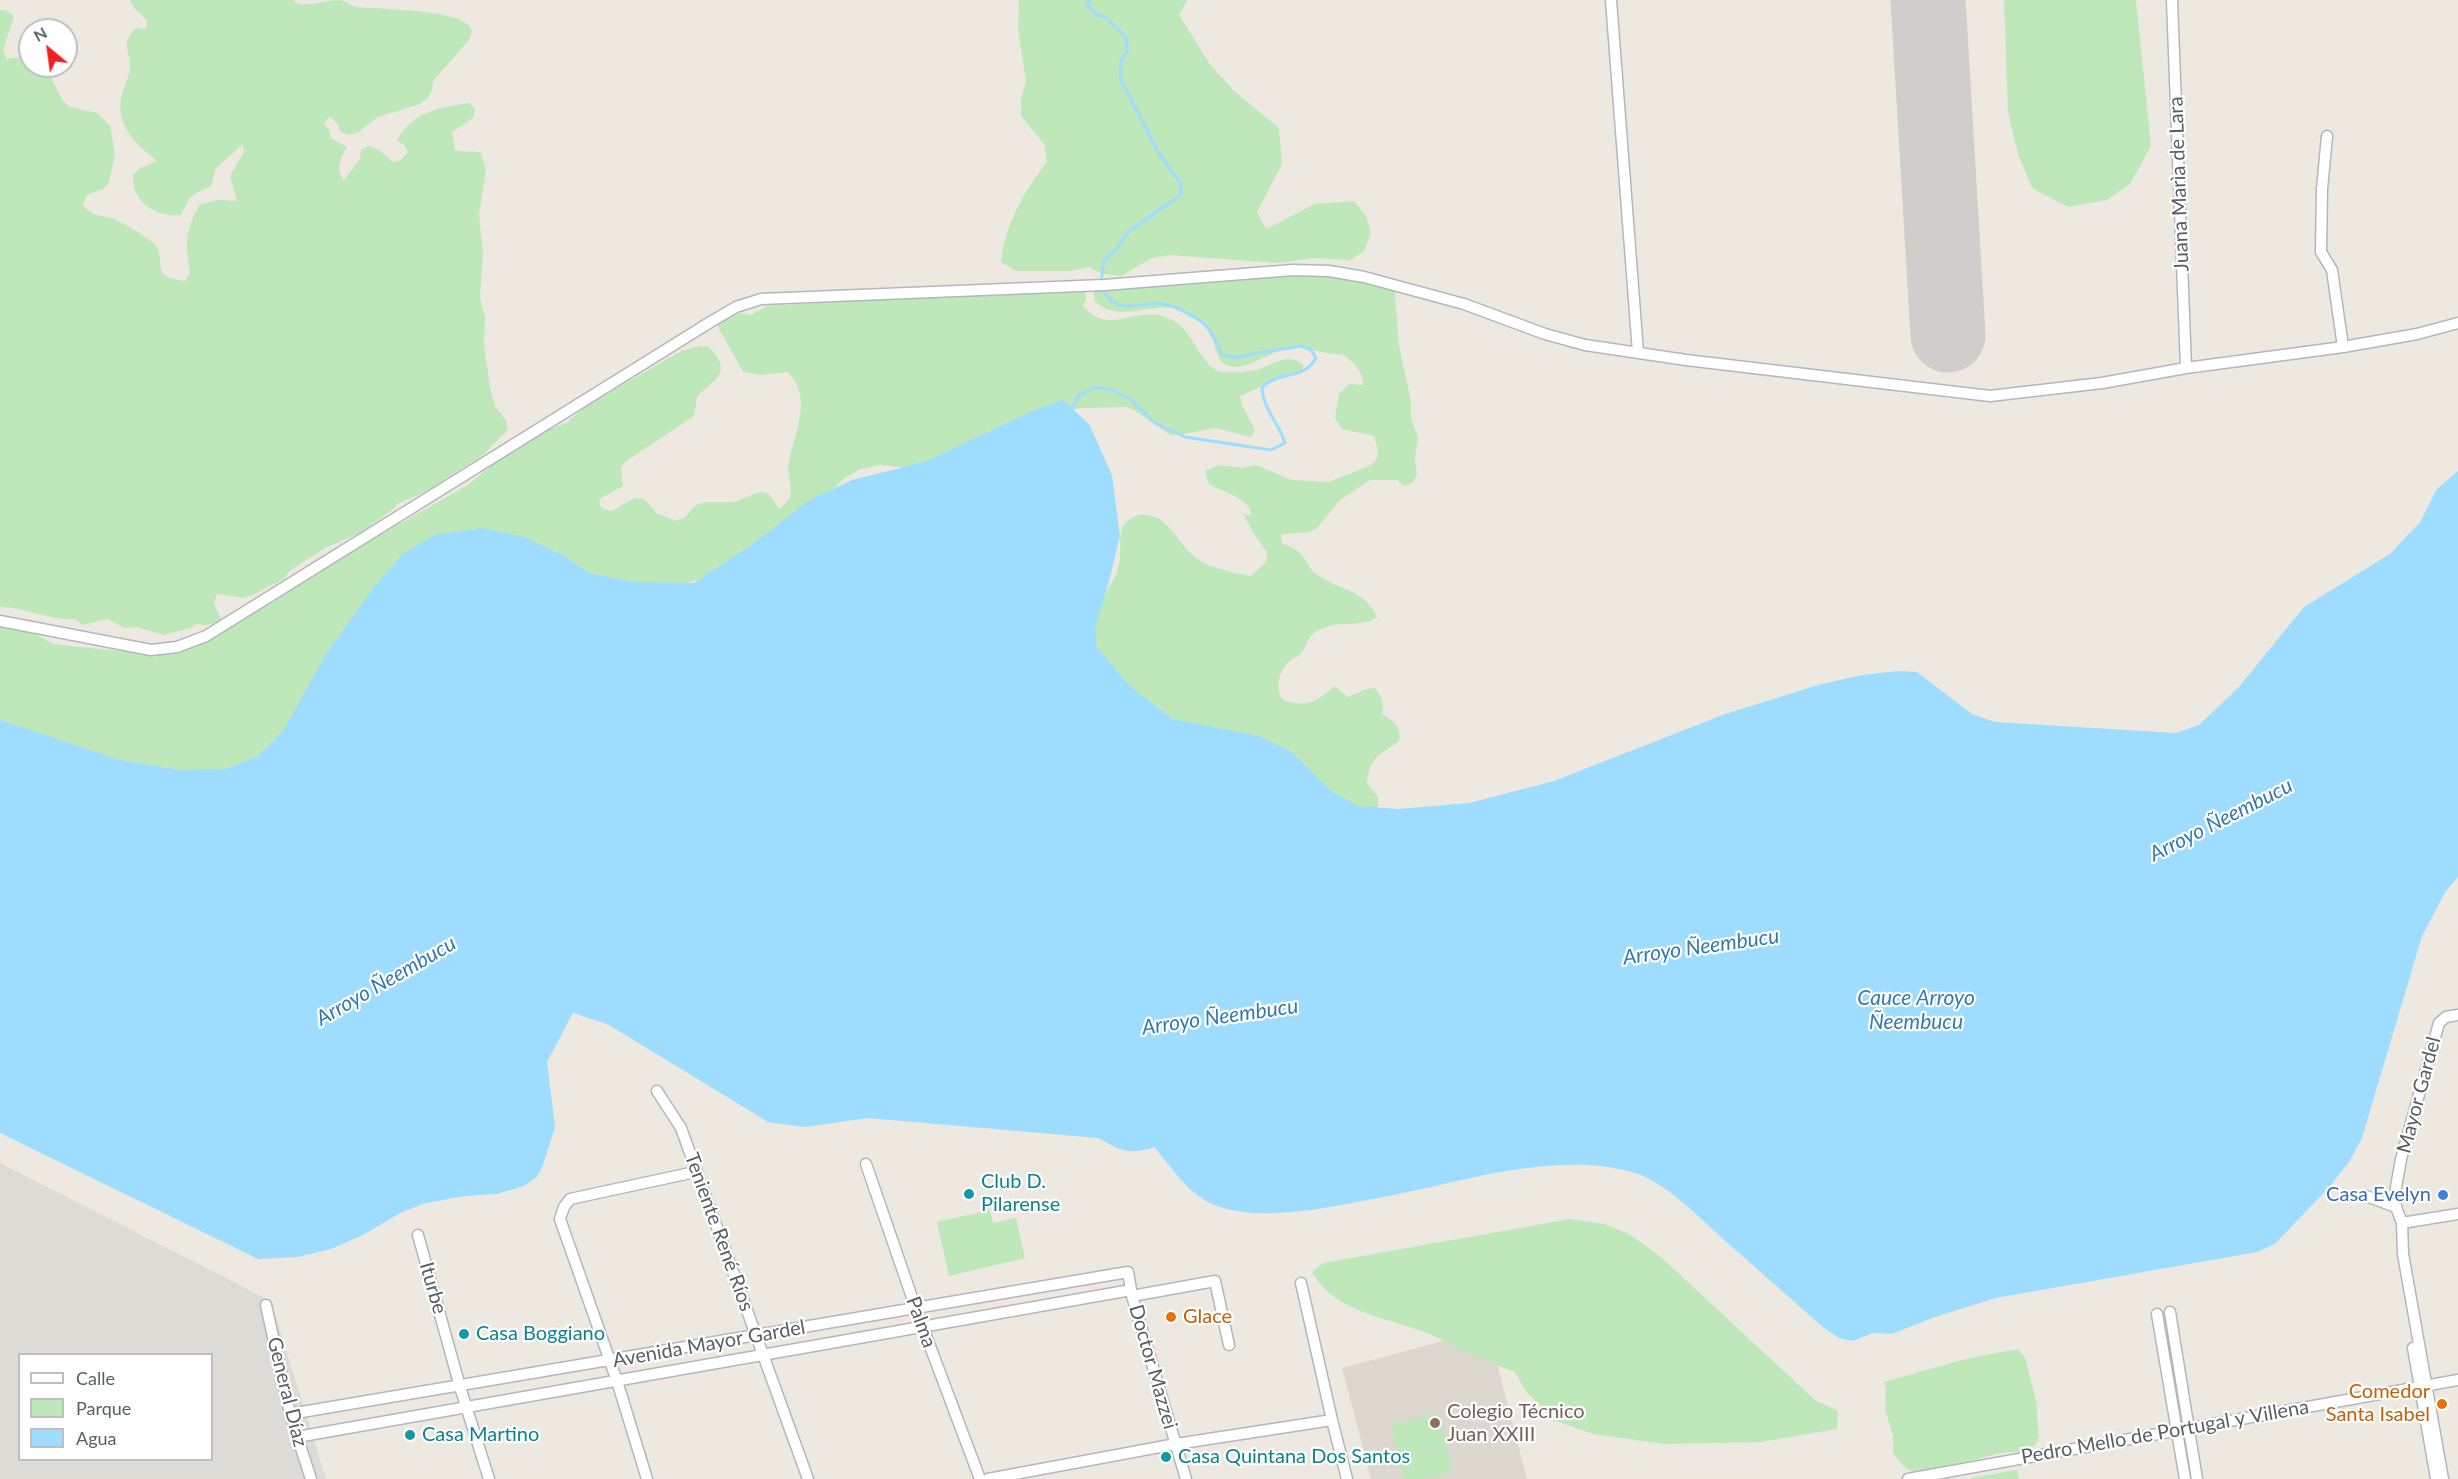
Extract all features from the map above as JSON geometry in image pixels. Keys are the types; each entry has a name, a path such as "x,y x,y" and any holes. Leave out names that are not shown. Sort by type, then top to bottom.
{"street":[{"path":"1611,0 1638,352"},
{"name":"Juana Marìa de Lara","path":"2172,0 2186,368"},
{"path":"2327,136 2322,189 2321,252 2332,270 2343,347"},
{"path":"0,621 151,650 177,647 206,636 692,333 736,307 753,302 806,297 1104,285 1293,270 1329,272 1364,277 1464,304 1545,334 1585,345 1990,396 2091,384 2186,368 2343,347 2417,334 2458,323"},
{"name":"Mayor Gardel","path":"2423,1386 2403,1254 2402,1223 2396,1207 2401,1159 2439,1023 2446,1017 2458,1015"},
{"name":"Teniente René Ríos","path":"657,1091 681,1128 695,1172 808,1479"},
{"name":"Palma","path":"866,1164 916,1309 981,1479"},
{"path":"647,1479 617,1381 560,1220 564,1207 570,1199 695,1172"},
{"path":"2366,1196 2396,1207"},
{"path":"2402,1223 2458,1214"},
{"name":"Iturbe","path":"418,1235 460,1387 489,1479"},
{"name":"Avenida Mayor Gardel","path":"290,1414 1128,1272"},
{"name":"Doctor Mazzei","path":"1128,1272 1132,1293 1186,1479"},
{"name":"Avenida Mayor Gardel","path":"297,1437 923,1327 1215,1281 1229,1345"},
{"path":"1301,1283 1347,1479"},
{"name":"General Díaz","path":"266,1305 290,1414 310,1479"},
{"path":"2170,1312 2197,1479"},
{"path":"2157,1314 2185,1479"},
{"name":"Pedro Mello de Portugal y Villena","path":"1908,1479 2458,1380"},
{"path":"2423,1386 2436,1479"},
{"path":"2423,1386 2444,1479"},
{"path":"988,1479 1176,1444 1332,1420"}],"shaded area":[{"path":"0,1163 271,1301 326,1479 0,1479"},
{"name":"Colegio Técnico Juan XXIII","path":"1488,1329 1527,1479 1371,1479 1342,1368"}],"green space":[{"path":"130,0 295,0 294,3 306,4 340,0 357,7 447,16 459,19 469,26 472,32 469,40 433,81 428,98 420,104 378,117 357,133 348,135 340,131 337,123 330,117 323,123 329,130 331,138 347,147 340,164 341,176 344,180 360,159 361,150 370,146 379,150 393,162 401,160 408,152 397,140 411,123 428,112 470,103 475,110 473,118 452,132 455,150 481,153 486,170 479,215 483,252 480,298 485,317 484,344 490,388 495,406 506,420 508,429 483,455 423,493 397,504 360,533 327,547 289,571 284,579 244,598 217,594 214,603 221,619 218,621 203,625 196,624 191,628 164,635 137,627 124,628 108,619 82,625 75,619 56,618 0,607 0,10 6,10 14,16 3,50 7,59 18,57 18,78 51,78 63,101 70,107 97,113 110,126 115,154 109,182 103,189 87,195 83,204 89,212 114,219 151,241 158,250 162,272 166,276 185,281 190,273 187,254 189,230 200,204 219,200 237,201 230,176 244,152 243,144 216,168 211,186 192,196 181,215 154,211 136,193 133,175 140,168 157,161 135,141 121,115 122,94 130,70 128,38 136,28 146,29 147,20 134,8"},
{"path":"1019,0 1187,0 1179,15 1209,63 1234,91 1279,128 1282,164 1257,212 1266,229 1315,204 1354,201 1366,216 1371,233 1364,251 1350,260 1314,258 1278,263 1169,255 1152,258 1121,276 1104,274 1088,267 1071,271 1016,271 1001,262 1011,222 1031,184 1047,162 1044,144 1021,116 1021,99 1026,81 1018,29"},
{"path":"2004,0 2136,0 2151,146 2130,184 2107,200 2068,207 2032,188 2018,154 2008,112"},
{"path":"1236,275 1380,275 1394,279 1399,346 1411,401 1411,419 1418,437 1415,457 1417,475 1412,483 1404,486 1397,480 1370,480 1340,500 1317,528 1309,532 1281,534 1282,543 1299,552 1316,574 1359,596 1372,608 1377,617 1364,622 1337,624 1317,631 1310,637 1300,655 1293,658 1284,668 1278,684 1283,700 1298,703 1316,700 1334,686 1348,697 1366,689 1375,688 1383,703 1382,714 1396,725 1400,736 1399,741 1373,761 1368,774 1367,783 1378,797 1378,806 1373,814 1204,736 1103,680 1087,620 1117,572 1123,526 1139,515 1149,515 1166,524 1199,560 1218,568 1251,576 1266,562 1267,552 1243,514 1251,516 1247,505 1235,496 1209,484 1205,471 1219,465 1243,468 1256,465 1292,480 1329,482 1371,465 1377,458 1378,449 1374,436 1342,429 1335,418 1339,394 1349,384 1363,385 1360,373 1344,355 1289,348 1250,364 1229,366 1221,361 1212,338 1204,326 1187,312 1163,307 1127,312 1116,311 1105,308 1095,301 1093,287"},
{"path":"1085,288 1086,298 1083,306 1102,319 1112,320 1154,314 1175,322 1186,331 1206,361 1217,371 1251,371 1282,360 1292,359 1303,364 1303,373 1276,380 1240,396 1242,405 1255,430 1251,437 1216,428 1172,436 1126,407 1080,408 1062,413 1023,433 907,468 880,465 861,469 844,478 832,491 704,578 678,586 362,610 337,639 261,782 0,752 0,625 29,630 53,644 129,652 177,652 274,602 303,579 468,485 513,448 547,430 567,423 583,408 681,351 700,346 709,347 717,356 721,370 719,376 697,397 694,416 626,461 621,468 623,486 599,499 601,508 611,511 635,498 644,499 657,513 675,521 684,518 696,505 705,502 734,502 760,492 769,494 779,509 786,503 791,493 788,469 800,416 800,394 788,372 761,375 743,372 717,325 724,318 742,313 751,315 767,306"},
{"path":"990,1210 993,1223 1016,1218 1025,1258 949,1276 937,1222"},
{"path":"1570,1219 1604,1224 1629,1234 1662,1258 1815,1400 1838,1411 1837,1429 1761,1442 1665,1444 1593,1434 1553,1420 1525,1390 1515,1372 1416,1329 1350,1307 1323,1287 1312,1272 1323,1263"},
{"path":"2018,1350 2025,1357 2036,1401 2039,1438 2035,1445 2027,1451 2000,1453 1948,1467 1912,1471 1904,1467 1893,1453 1893,1436 1885,1409 1884,1382 1962,1360"},
{"path":"1440,1414 1446,1446 1398,1456 1391,1424"},
{"path":"1447,1447 1452,1473 1422,1479 1403,1479 1398,1457"},
{"path":"2017,1470 2019,1479 1971,1479 1971,1478"}],"water":[{"name":"Cauce Arroyo Ñeembucu","path":"1063,400 1089,424 1112,475 1120,536 1095,628 1097,648 1132,688 1173,719 1259,736 1290,751 1332,792 1358,806 1398,809 1469,803 1554,781 1725,714 1818,685 1862,675 1898,671 1917,672 1972,714 1995,722 2175,733 2199,725 2238,688 2304,607 2390,554 2420,522 2437,489 2458,471 2458,877 2446,891 2422,936 2362,1138 2349,1162 2331,1185 2275,1244 2257,1252 1996,1298 1935,1317 1892,1334 1873,1333 1853,1341 1839,1338 1824,1328 1680,1200 1656,1183 1632,1172 1606,1167 1552,1165 1497,1173 1324,1208 1282,1213 1238,1211 1212,1204 1195,1193 1180,1179 1154,1147 1131,1151 1098,1138 868,1118 804,1127 768,1122 609,1025 573,1013 547,1062 555,1127 537,1177 524,1186 497,1194 465,1196 426,1203 402,1212 363,1235 331,1249 298,1257 258,1259 0,1133 0,720 119,760 179,770 225,769 257,757 283,731 326,654 374,587 402,555 434,535 482,528 524,537 563,555 589,573 633,582 694,583 757,541 808,501 852,480 924,462 1035,410"}],"waterway":[{"path":"1090,0 1087,5 1097,15 1107,18 1125,36 1128,49 1120,64 1121,80 1158,152 1181,184 1181,195 1128,232 1116,250 1104,260 1101,283"},
{"path":"1071,411 1079,395 1094,388 1110,389 1129,398 1155,423 1185,437 1271,450 1285,443 1265,402 1262,388 1275,379 1305,370 1316,358 1311,350 1301,346 1239,358 1222,355 1209,329 1193,316 1165,304 1131,306 1116,304 1103,289"}],"runway":[{"path":"1928,0 1948,335"}],"place":[{"name":"Club D. Pilarense","path":"969,1194"},
{"name":"Casa Evelyn","path":"2443,1195"},
{"name":"Glace","path":"1171,1317"},
{"name":"Casa Boggiano","path":"464,1334"},
{"name":"Comedor Santa Isabel","path":"2442,1404"},
{"name":"Colegio Técnico Juan XXIII","path":"1435,1423"},
{"name":"Casa Martino","path":"410,1435"},
{"name":"Casa Quintana Dos Santos","path":"1166,1457"}],"water label":[{"name":"Arroyo Ñeembucu","path":"2221,820"},
{"name":"Arroyo Ñeembucu","path":"1701,947"},
{"name":"Arroyo Ñeembucu","path":"386,981"},
{"name":"Arroyo Ñeembucu","path":"1220,1017"}]}
